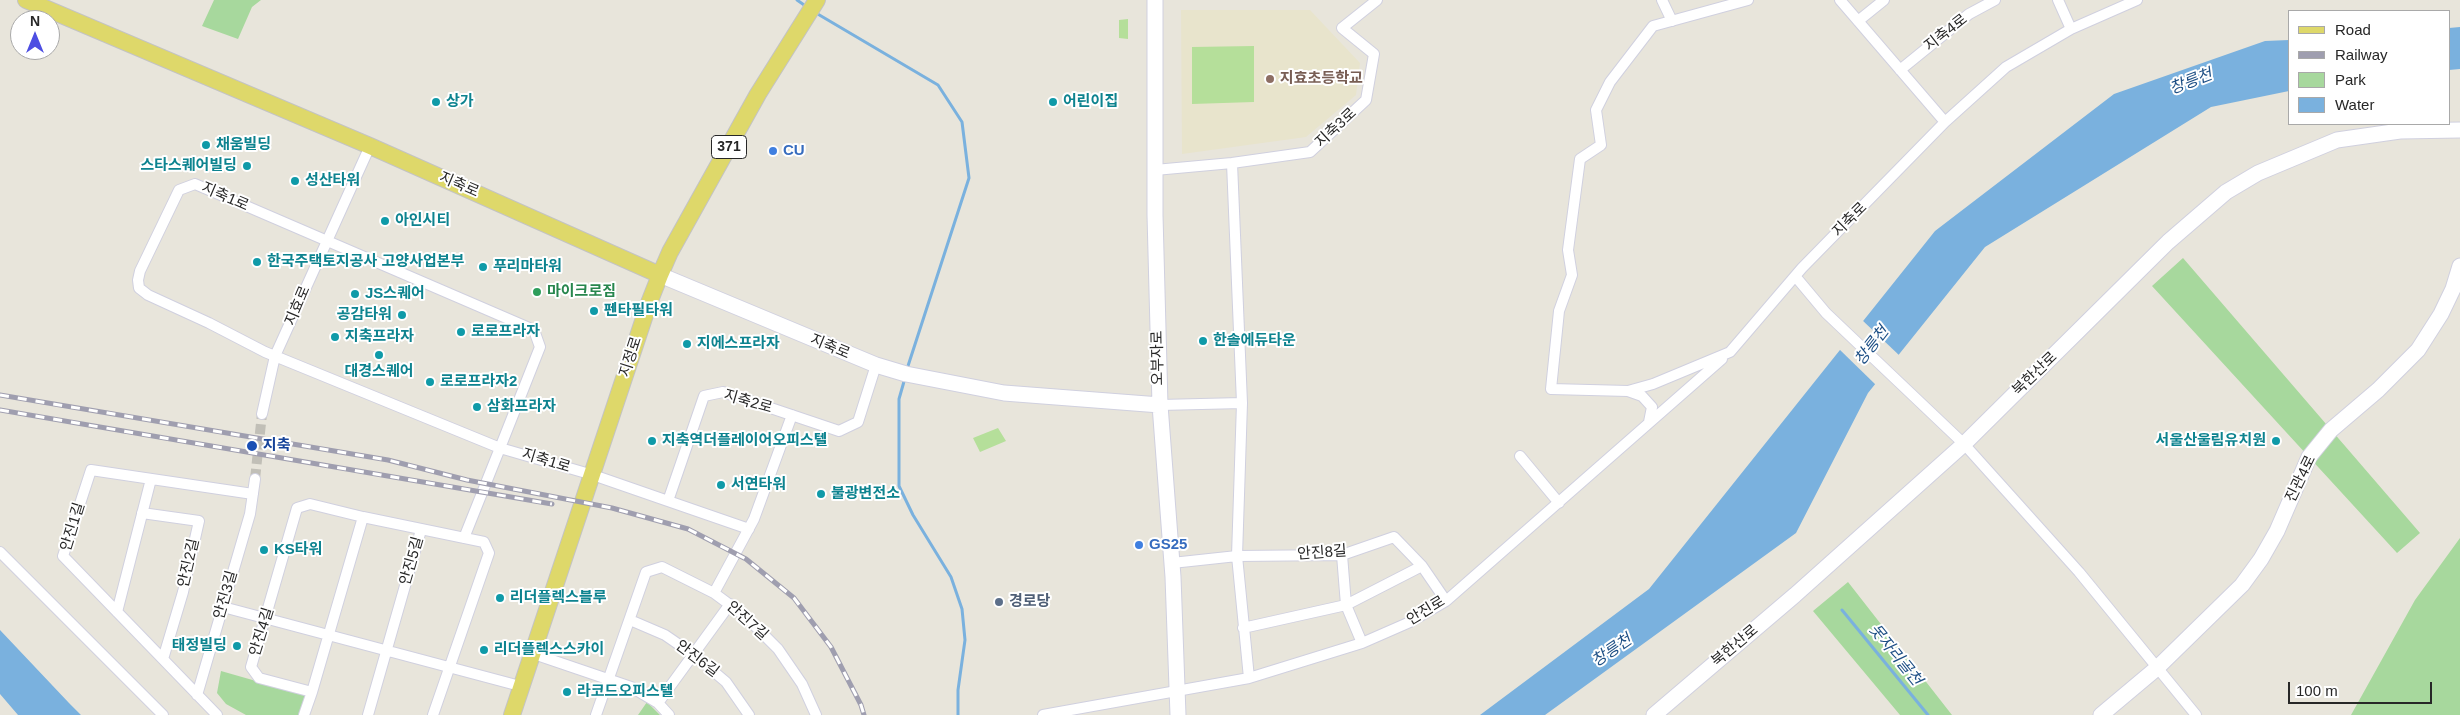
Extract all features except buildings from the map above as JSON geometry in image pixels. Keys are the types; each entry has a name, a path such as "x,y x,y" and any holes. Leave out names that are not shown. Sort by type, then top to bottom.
{"main road":[{"name":"지축로","path":"26,0 370,146 660,275 876,366 921,378 1004,393 1160,405"},
{"name":"오부자로","path":"1154,0 1155,170 1160,405 1172,563 1178,715"},
{"name":"지정로","path":"512,715 531,653 660,275 670,252 758,94 816,1"},
{"name":"북한산로","path":"1654,715 1795,595 1964,444 2168,242 2226,192 2258,173 2337,140 2400,131 2460,130"},
{"name":"진관4로","path":"2101,715 2157,668 2242,585 2261,559 2277,532 2309,457 2331,430 2378,390 2418,350 2441,314 2453,289 2460,266"}],"street":[{"name":"지축3로","path":"1155,170 1232,163 1310,152 1366,100 1374,54 1342,28 1378,0"},
{"path":"1662,0 1672,21 1748,0"},
{"path":"1840,0 1945,122"},
{"path":"1858,22 1884,0"},
{"name":"지축4로","path":"1900,70 1969,14 1995,0"},
{"path":"2058,0 2071,29"},
{"name":"지축로","path":"1672,21 1653,26 1610,82 1596,110 1601,146 1580,159 1568,250 1572,275 1559,311 1551,389 1628,391 1653,384 1730,352 1795,276 1945,122 2006,67 2071,29 2137,0"},
{"name":"지효로","path":"262,414 276,356 370,146"},
{"path":"1232,163 1242,403 1237,556 1249,678"},
{"name":"지축1로","path":"500,448 540,347 534,330 195,184 179,190 140,271 139,288 148,295 276,356 500,448 593,475"},
{"path":"1795,276 1826,313 1964,444 2079,572 2196,715"},
{"name":"안진로","path":"1043,715 1249,678 1362,643 1410,622 1446,600 1730,352"},
{"name":"지축2로","path":"668,501 704,396 723,392 839,431 858,422 876,366"},
{"path":"1628,391 1642,396 1652,407 1649,422"},
{"path":"1160,405 1242,403"},
{"path":"714,593 750,529 792,415"},
{"path":"464,538 500,448"},
{"path":"1520,456 1559,503"},
{"name":"안진1길","path":"197,695 63,556 91,470 253,494"},
{"path":"593,475 750,529"},
{"path":"117,612 151,479"},
{"path":"253,494 255,479"},
{"name":"안진3길","path":"197,695 250,514 253,494"},
{"name":"안진4길","path":"312,692 259,678 251,667 267,618 297,508 310,504 362,517"},
{"name":"안진2길","path":"142,513 199,521 183,592 163,660"},
{"path":"304,715 362,517 421,530"},
{"name":"안진5길","path":"368,715 421,530 484,542 489,553 433,715"},
{"name":"안진8길","path":"1172,563 1237,556 1342,555 1394,537 1422,566 1446,600"},
{"path":"0,552 163,715"},
{"path":"1342,555 1346,605 1362,643"},
{"path":"1243,628 1346,605 1422,566"},
{"name":"안진7길","path":"630,620 646,572 662,567 714,593 745,616 778,649 802,684 816,715"},
{"path":"658,703 730,604"},
{"path":"223,607 520,686"},
{"path":"596,715 630,620"},
{"name":"안진6길","path":"630,620 665,635 694,656 726,682 749,715"},
{"path":"531,653 632,687 658,703 669,715"},
{"path":"197,695 217,715"}],"shaded area":[{"name":"지효초등학교","path":"1181,10 1310,10 1360,63 1356,95 1306,137 1182,154"}],"green space":[{"path":"214,0 261,0 252,7 238,39 202,26"},
{"path":"1128,19 1128,39 1119,38 1119,20"},
{"path":"1254,46 1254,102 1192,104 1192,47"},
{"path":"2183,258 2420,533 2397,553 2152,286"},
{"path":"998,428 1006,441 980,452 973,438"},
{"path":"2460,538 2460,715 2351,715 2415,600"},
{"path":"1848,582 1952,715 1900,715 1813,611"},
{"path":"221,671 305,695 299,715 246,715 226,704 217,693"},
{"path":"647,702 660,715 638,715"}],"water":[{"path":"2460,27 2460,69 2450,70 2450,28"},
{"name":"창릉천","path":"2288,40 2288,91 2211,107 1985,247 1868,393 1796,533 1545,715 1480,715 1649,589 1935,231 2114,94 2265,41"},
{"path":"0,630 81,715 18,715 0,694"}],"pier":[{"path":"1861,319 1901,357 1877,386 1838,348"}],"waterway":[{"path":"797,0 807,7"},
{"path":"816,13 938,85 962,122 969,178 907,369"},
{"path":"905,378 899,399 899,486 913,515 951,577 962,609 965,640 958,690 958,715"},
{"name":"못자리골천","path":"1842,610 1928,715"}],"tunnel":[{"path":"255,479 262,414"}],"railway":[{"path":"0,395 388,460 467,480 612,508 688,529 746,559 794,598 831,647 861,705 864,715"},
{"path":"0,410 552,504"}],"place":[{"name":"지효초등학교","path":"1270,79"},
{"name":"상가","path":"436,102"},
{"name":"어린이집","path":"1053,102"},
{"name":"채움빌딩","path":"206,145"},
{"name":"CU","path":"773,151"},
{"name":"스타스퀘어빌딩","path":"247,166"},
{"name":"성산타워","path":"295,181"},
{"name":"아인시티","path":"385,221"},
{"name":"한국주택토지공사 고양사업본부","path":"257,262"},
{"name":"푸리마타워","path":"483,267"},
{"name":"마이크로짐","path":"537,292"},
{"name":"JS스퀘어","path":"355,294"},
{"name":"펜타필타워","path":"594,311"},
{"name":"공감타워","path":"402,315"},
{"name":"로로프라자","path":"461,332"},
{"name":"지축프라자","path":"335,337"},
{"name":"한솔에듀타운","path":"1203,341"},
{"name":"지에스프라자","path":"687,344"},
{"name":"대경스퀘어","path":"379,355"},
{"name":"로로프라자2","path":"430,382"},
{"name":"삼화프라자","path":"477,407"},
{"name":"지축역더플레이어오피스텔","path":"652,441"},
{"name":"서울산울림유치원","path":"2276,441"},
{"name":"지축","path":"252,446"},
{"name":"서연타워","path":"721,485"},
{"name":"불광변전소","path":"821,494"},
{"name":"GS25","path":"1139,545"},
{"name":"KS타워","path":"264,550"},
{"name":"리더플렉스블루","path":"500,598"},
{"name":"경로당","path":"999,602"},
{"name":"태정빌딩","path":"237,646"},
{"name":"리더플렉스스카이","path":"484,650"},
{"name":"라코드오피스텔","path":"567,692"}]}
